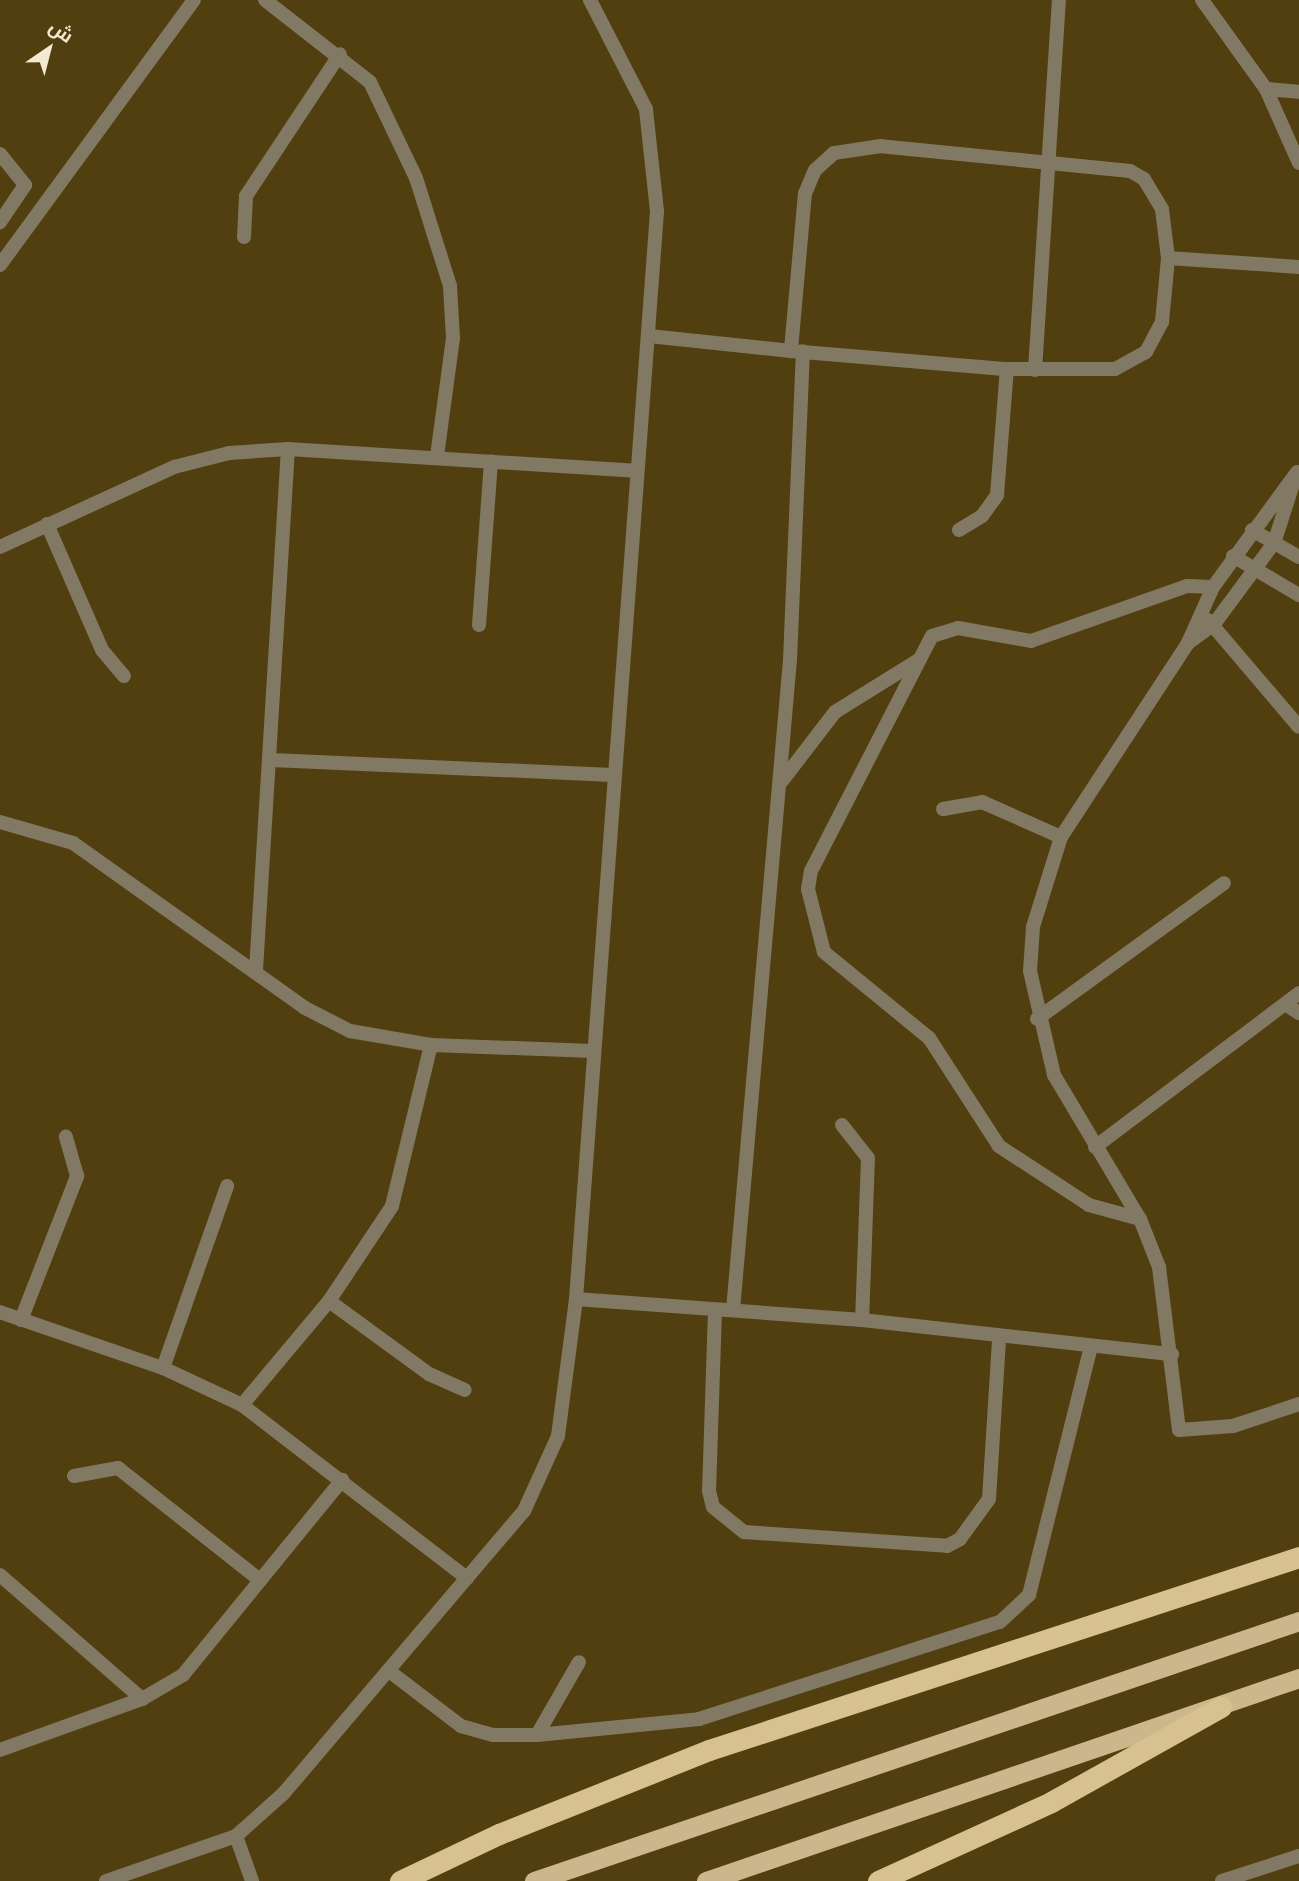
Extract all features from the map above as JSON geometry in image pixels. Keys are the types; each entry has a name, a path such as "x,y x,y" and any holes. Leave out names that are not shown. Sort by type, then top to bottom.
{"highway":[{"path":"400,1881 499,1834 709,1750 1299,1558"},
{"path":"534,1881 1299,1621"},
{"path":"706,1881 1222,1707 1299,1678"},
{"path":"878,1881 1051,1802 1222,1707"}],"street":[{"path":"0,265 194,0"},
{"path":"265,0 340,54 386,109 447,271 453,338 436,457"},
{"path":"106,1881 236,1836 283,1794 524,1511 545,1475 558,1436 576,1299 635,471 649,336 657,211 652,141 636,80 590,0"},
{"path":"1035,370 1059,0"},
{"path":"1202,0 1266,89 1299,163"},
{"path":"244,237 246,196 340,54"},
{"path":"1266,89 1299,92"},
{"path":"649,336 797,351 1007,369 1115,369 1146,352 1162,323 1168,258 1162,209 1144,178 1047,160 881,146 834,153 815,170 804,193 797,351 781,782 733,1310"},
{"path":"0,154 25,185 0,222"},
{"path":"1168,258 1299,267"},
{"path":"959,530 982,516 996,495 1007,369"},
{"path":"0,547 174,467 229,453 288,449 635,471"},
{"path":"256,970 271,761 288,449"},
{"path":"479,625 491,461"},
{"path":"1298,468 1213,587 1198,614 1188,643 1061,837 1034,927 1030,971 1037,1019 1054,1075 1140,1219 1166,1292 1175,1423 1185,1434 1299,1405"},
{"path":"1188,643 1214,624 1274,543 1298,468"},
{"path":"47,524 102,650 124,676"},
{"path":"1252,530 1299,557"},
{"path":"1233,556 1299,595"},
{"path":"1140,1219 1089,1205 1011,1157 988,1132 929,1038 847,974 814,932 811,871 932,636 944,631 1031,641 1187,586 1213,587"},
{"path":"1198,614 1214,624 1299,727"},
{"path":"781,782 835,712 917,661"},
{"path":"271,761 613,775"},
{"path":"943,808 982,802 1061,837"},
{"path":"0,822 73,844 338,1027 431,1045 593,1051"},
{"path":"1037,1019 1224,883"},
{"path":"1095,1147 1299,993"},
{"path":"1285,1004 1299,1013"},
{"path":"242,1405 329,1301 402,1184 431,1045"},
{"path":"842,1125 868,1158 862,1320"},
{"path":"21,1320 77,1176 66,1137"},
{"path":"163,1368 227,1186"},
{"path":"576,1299 862,1320 999,1338 1172,1354"},
{"path":"329,1301 429,1374 465,1390"},
{"path":"715,1311 709,1491 713,1507 744,1532 947,1546 960,1539 989,1499 999,1338"},
{"path":"0,1312 163,1368 242,1405 467,1578"},
{"path":"389,1671 461,1726 493,1735 537,1735 699,1718 1012,1615 1029,1595 1091,1347"},
{"path":"74,1476 118,1468 260,1580"},
{"path":"0,1750 142,1699 203,1656 260,1580 342,1480"},
{"path":"0,1575 142,1699"},
{"path":"537,1735 579,1662"},
{"path":"236,1836 252,1881"},
{"path":"1222,1881 1299,1856"}]}
